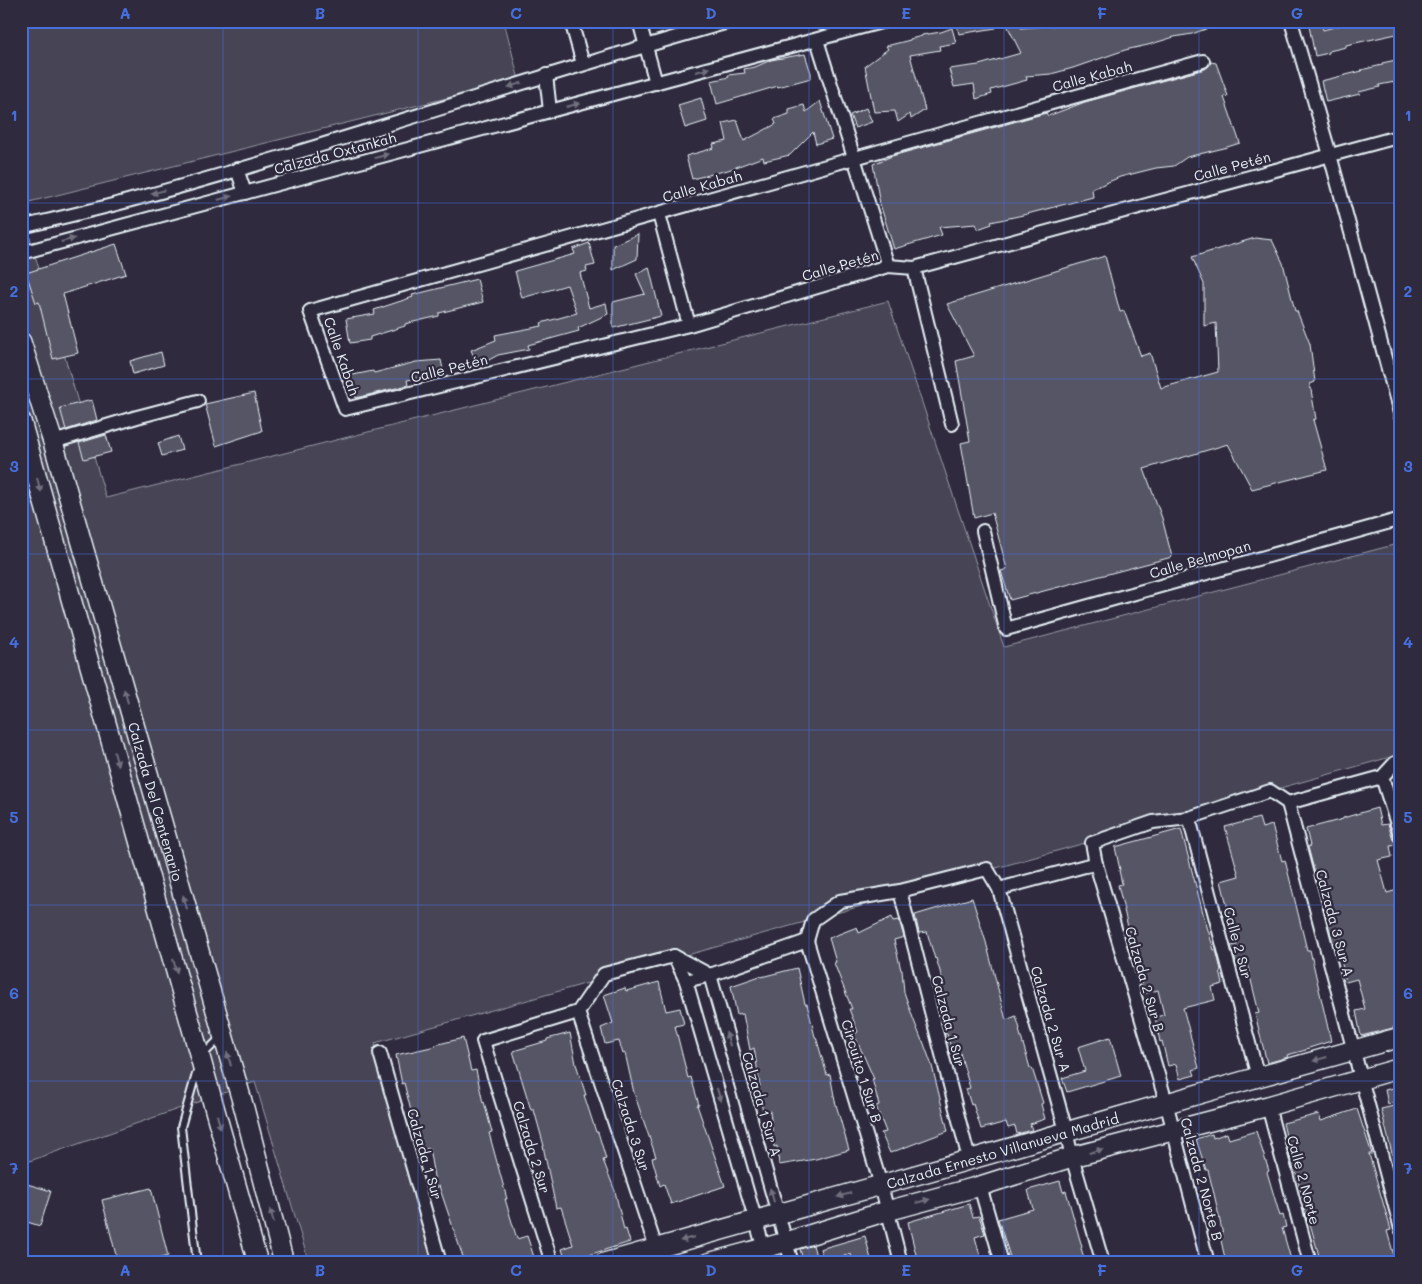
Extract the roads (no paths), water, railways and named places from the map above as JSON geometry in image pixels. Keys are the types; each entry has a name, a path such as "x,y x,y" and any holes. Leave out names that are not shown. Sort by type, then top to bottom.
{"main road":[{"name":"Calzada Del Centenario","path":"21,342 26,376 53,442 244,1108 284,1263"},
{"name":"Calzada Del Centenario","path":"21,421 258,1263"},
{"path":"85,648 110,642"},
{"name":"Calzada Ernesto Villanueva Madrid","path":"604,1263 1166,1102 1401,1037"},
{"name":"Calzada Ernesto Villanueva Madrid","path":"708,1263 766,1255 786,1242 887,1211 1401,1068"}],"street":[{"path":"571,21 583,64"},
{"path":"640,21 656,83"},
{"name":"Calzada Oxtankah","path":"21,227 123,202 237,170 546,75 732,21"},
{"name":"Calzada Oxtankah","path":"21,253 817,40 845,27 885,21"},
{"path":"1291,21 1330,155 1401,417"},
{"path":"817,40 888,266"},
{"name":"Calle Kabah","path":"345,409 310,311 659,214 854,157 1203,61"},
{"path":"546,75 550,111"},
{"name":"Calle Petén","path":"345,409 689,325 888,266 914,268 1401,136"},
{"path":"237,170 245,193"},
{"path":"123,202 128,224"},
{"path":"659,214 689,325"},
{"path":"914,268 952,424"},
{"path":"53,442 198,401"},
{"name":"Calle Belmopan","path":"983,531 1006,629 1401,519"},
{"path":"1189,818 1270,791 1288,803 1382,777 1396,764 1401,762"},
{"path":"1382,777 1401,837"},
{"name":"Calzada 3 Sur A","path":"1288,803 1401,1229"},
{"name":"Calzada 2 Sur B","path":"1166,1102 1096,864 1092,843 1153,822 1189,818"},
{"name":"Calle 2 Sur","path":"1189,818 1258,1076"},
{"path":"999,889 1096,864"},
{"name":"Calzada 2 Sur A","path":"900,891 987,869 999,889 1072,1158 1103,1263"},
{"path":"686,981 710,975 807,941 814,920 840,901 900,891"},
{"name":"Calzada 1 Sur","path":"900,891 969,1159"},
{"name":"Circuito 1 Sur B","path":"807,941 881,1185 901,1263"},
{"path":"578,1012 604,974 674,956 710,975"},
{"path":"674,956 686,981 766,1255"},
{"name":"Calzada 1 Sur A","path":"710,975 792,1263"},
{"name":"Calzada 2 Sur","path":"552,1263 483,1041 578,1012"},
{"name":"Calzada 3 Sur","path":"578,1012 656,1248"},
{"name":"Calzada 1 Sur","path":"380,1053 440,1263"},
{"name":"Calzada 2 Norte B","path":"1166,1102 1208,1263"},
{"name":"Calle 2 Norte","path":"1268,1106 1310,1263"},
{"path":"980,1186 1002,1263"}],"lane":[{"path":"197,1263 181,1127 200,1058 223,1036"}]}
